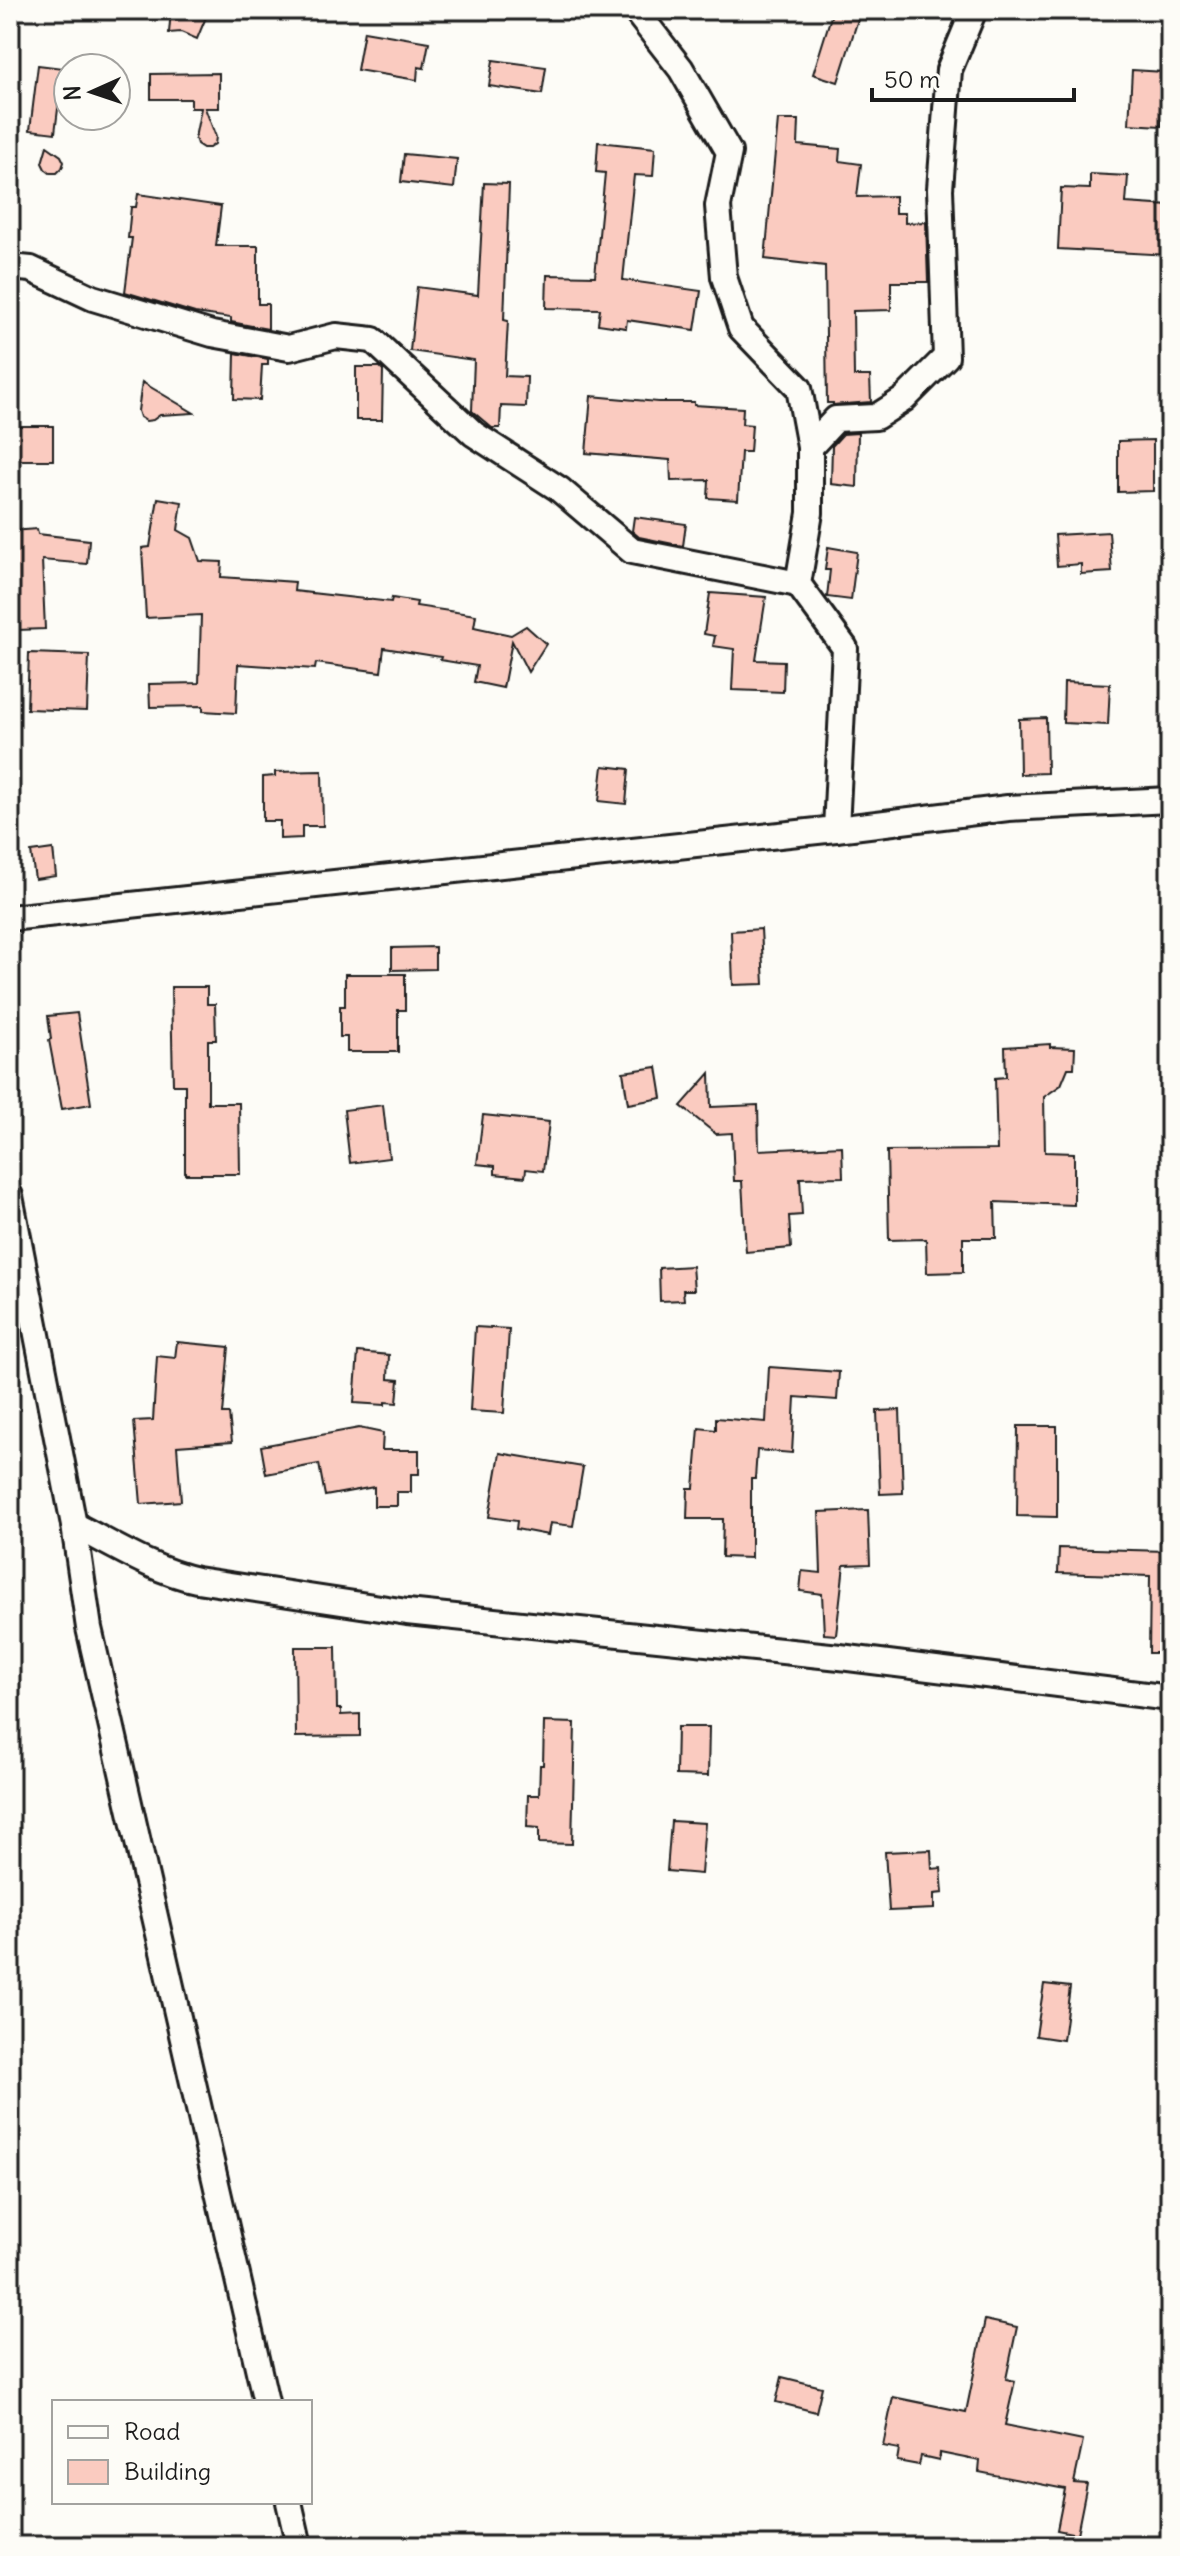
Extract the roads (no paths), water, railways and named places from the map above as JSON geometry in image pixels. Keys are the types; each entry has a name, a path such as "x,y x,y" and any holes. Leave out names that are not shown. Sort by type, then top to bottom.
{"street":[{"path":"635,10 681,69 729,152 718,206 724,277 741,328 799,388 810,447 810,513 798,584"},
{"path":"810,447 836,419 876,417 904,399 946,357 940,189 949,70 974,10"},
{"path":"10,267 31,269 93,298 212,334 289,348 336,336 373,340 474,434 559,489 632,551 798,584 845,648 836,829"},
{"path":"10,918 1008,808 1170,800"},
{"path":"10,1196 15,1239 74,1525 89,1628 266,2400"},
{"path":"74,1525 161,1569 197,1580 407,1612 840,1657 1170,1698"},
{"path":"289,2504 299,2546"}]}
